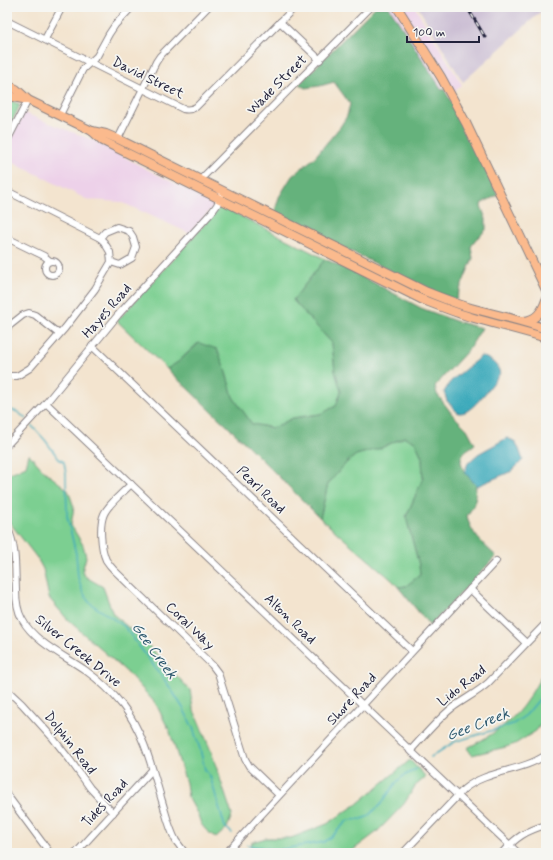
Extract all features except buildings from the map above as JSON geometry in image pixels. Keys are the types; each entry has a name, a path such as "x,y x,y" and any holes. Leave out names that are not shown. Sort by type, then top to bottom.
{"main road":[{"path":"398,7 441,77 466,123 546,290"},
{"path":"7,84 16,89 28,100"},
{"path":"7,94 28,100 92,131 106,134 118,139 386,272 444,299 546,329"},
{"path":"92,131 103,141 422,299 474,318 546,338"},
{"path":"369,273 379,274 386,272"},
{"path":"522,321 533,319 538,316 546,300"}],"street":[{"path":"45,39 62,7"},
{"path":"60,115 83,69 97,56 115,25 132,7"},
{"path":"118,139 160,56 208,7"},
{"name":"David Street","path":"7,21 183,109 188,110 192,109 295,7"},
{"name":"Wade Street","path":"200,180 372,7"},
{"path":"280,22 320,60"},
{"path":"7,141 28,100"},
{"path":"7,191 100,238 110,252 111,262 95,289 30,368 17,376 7,376"},
{"name":"Hayes Road","path":"7,445 46,403 123,310 212,212 220,200 223,191"},
{"path":"100,238 105,232 117,228 129,231 132,237 136,247 132,258 120,265 111,262"},
{"path":"7,238 44,256 50,261"},
{"path":"7,328 23,315 29,313 35,315 59,334"},
{"name":"Pearl Road","path":"92,346 412,651"},
{"name":"Alton Road","path":"46,403 518,853"},
{"name":"Coral Way","path":"131,484 110,506 102,521 102,544 107,561 114,570 212,665 218,673 245,759 249,766 279,795"},
{"name":"Silver Creek Drive","path":"7,527 14,547 17,603 22,621 39,638 86,670 112,693 135,723 142,738 170,828 176,841 185,853"},
{"name":"Shore Road","path":"226,853 496,561"},
{"path":"470,589 526,643"},
{"name":"Lido Road","path":"410,750 450,709 481,690 546,623"},
{"name":"Dolphin Road","path":"7,690 52,736 90,788 113,813"},
{"path":"403,853 471,783 532,762 546,755"},
{"name":"Tides Road","path":"76,853 152,770"},
{"path":"7,795 50,853"},
{"path":"502,853 509,845 523,834 546,824"}],"shaded area":[{"path":"389,7 394,7 444,89 443,91"},
{"path":"401,7 415,7 462,85 453,93"},
{"path":"418,7 546,7 463,82"},
{"path":"24,113 95,141 148,170 216,204 189,233 121,202 88,200 7,159 7,147"}],"green space":[{"path":"375,7 389,7 442,90 444,89 464,125 498,195 482,203 481,206 486,219 486,230 475,240 471,247 473,258 456,299 434,292 274,214 279,197 292,176 314,158 340,127 347,116 350,104 334,82 305,88 299,84"},
{"path":"7,99 19,104 19,107 7,131"},
{"path":"221,206 325,259 293,300 332,343 335,371 341,391 336,406 320,414 293,418 273,428 252,424 233,397 224,366 198,343 178,362 167,369 117,321"},
{"path":"325,259 363,277 421,308 458,322 482,328 469,349 435,386 437,394 452,414 467,429 475,444 465,451 461,458 464,470 476,484 475,503 467,516 471,528 482,543 496,556 430,626 398,587 406,586 420,575 419,565 406,517 423,478 422,457 415,442 404,437 381,448 356,455 346,463 328,484 320,518 246,444 167,369 178,362 199,343 217,349 224,366 233,397 252,424 273,428 293,418 320,414 336,406 341,391 335,371 332,343 293,300"},
{"path":"405,437 415,442 422,457 423,478 406,517 419,565 420,575 406,586 398,587 320,518 328,484 346,463 356,455 381,448"},
{"path":"29,454 44,471 68,490 74,507 71,525 83,545 86,557 82,572 86,577 103,587 113,614 147,644 190,690 193,708 211,751 232,815 227,828 216,838 201,824 198,815 188,797 186,783 170,732 156,704 130,675 68,620 49,598 43,569 37,558 7,519 7,473 26,466"},
{"path":"546,668 546,717 536,731 515,744 472,755 467,748 503,726 518,712"},
{"path":"410,760 426,777 415,786 404,804 377,832 349,853 253,853 251,849 252,842 266,838 291,838 327,824 357,804"}],"water":[{"path":"481,356 493,362 500,373 489,389 474,406 465,412 458,413 447,401 444,392 451,381"},
{"path":"507,438 514,441 523,460 512,471 477,486 465,471 468,463 478,454"}],"waterway":[{"name":"Gee Creek","path":"7,409 18,412 26,419"},
{"name":"Gee Creek","path":"32,426 59,459 64,462 66,474 67,516 76,554 78,577 82,590 88,601 124,626 169,686 183,708 193,728 205,770 210,776 225,827 232,833"},
{"name":"Gee Creek","path":"431,757 454,742 513,724 526,715 546,691"},
{"name":"Gee Creek","path":"247,845 278,850 324,842 347,821 367,817 381,804 395,784 402,777 416,769"}],"railway":[{"path":"467,7 485,37"}]}
